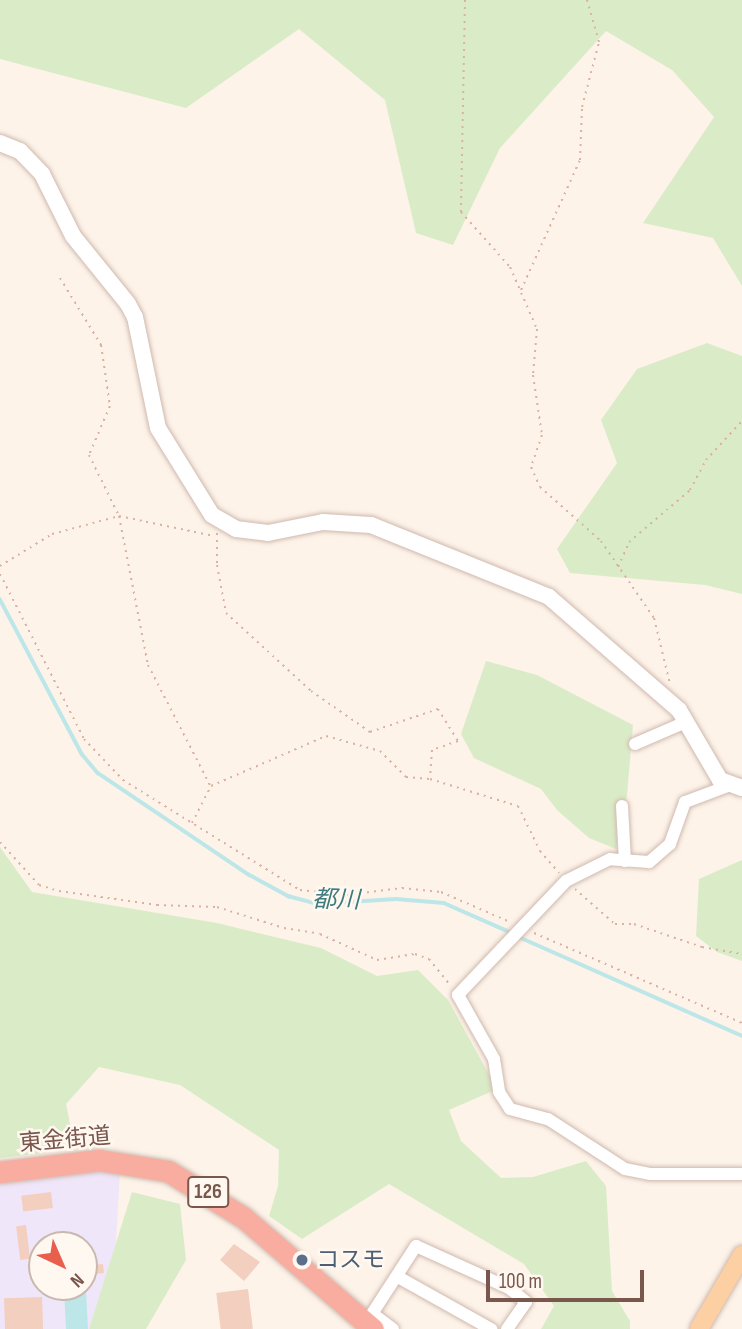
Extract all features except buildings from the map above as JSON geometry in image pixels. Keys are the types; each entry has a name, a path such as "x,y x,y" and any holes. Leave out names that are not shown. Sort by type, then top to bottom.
{"highway":[{"name":"東金街道","path":"0,1172 99,1160 168,1171 244,1218 371,1322"}],"main road":[{"path":"699,1329 740,1262"}],"street":[{"path":"0,143 20,151 42,174 73,236 128,304 135,317 158,428 212,515 223,524 250,532 354,522 393,532 549,597 669,701 735,787 685,802 670,844 649,862 596,862 566,881 458,995 494,1059 499,1092 510,1109 548,1119 625,1169 650,1174 742,1174"},
{"path":"635,744 686,722"},
{"path":"622,806 625,862"},
{"path":"393,1329 371,1322 416,1246 509,1289 526,1302 507,1329"},
{"path":"398,1277 491,1329"}],"path":[{"path":"465,0 461,212 510,267 537,329 533,375 542,413 542,435 531,467 540,487 601,541 617,568 654,618 667,662 669,701"},
{"path":"521,291 580,160 582,107 599,42 587,0"},
{"path":"60,278 101,345 110,405 89,455 119,516 148,665 211,786"},
{"path":"617,568 629,542 690,490 706,460 742,421"},
{"path":"0,566 52,534 119,516 215,536 226,613 311,691 362,729 379,731 433,707 438,709 458,741 432,750 430,779"},
{"path":"0,574 94,754 122,780 300,890 346,895 402,888 441,892 742,1023"},
{"path":"192,823 211,786 326,736 380,751 406,777 430,779 518,806 540,850 566,881 615,924 634,924 702,947 742,954"},
{"path":"0,842 39,885 157,905 217,906 284,928 320,934 377,960 415,954 429,959 458,995"}],"shaded area":[{"path":"93,1169 120,1173 111,1329 0,1329 0,1181"}],"green space":[{"path":"0,0 742,0 742,286 713,238 643,223 714,117 672,70 606,31 500,148 453,245 416,233 385,100 299,29 186,108 0,59"},
{"path":"707,343 742,356 742,594 705,585 570,573 557,549 617,463 601,420 637,369"},
{"path":"486,661 537,675 633,725 627,795 616,849 589,838 557,810 541,789 474,758 461,734"},
{"path":"0,847 32,892 217,923 321,948 377,976 418,970 448,1000 497,1089 449,1110 461,1141 501,1178 533,1177 586,1161 606,1186 612,1291 630,1321 630,1329 541,1329 554,1306 524,1264 389,1184 302,1239 269,1216 278,1186 279,1150 180,1085 99,1067 66,1104 74,1143 44,1153 0,1158"},
{"path":"742,860 742,961 717,952 696,936 699,879"},
{"path":"132,1192 180,1204 186,1260 146,1329 89,1329"}],"water":[{"path":"65,1301 87,1301 88,1329 66,1329"}],"waterway":[{"name":"都川","path":"0,599 82,754 98,773 248,874 288,896 317,904 396,899 444,903 512,933"},
{"name":"都川","path":"519,937 742,1036"}],"place":[{"name":"コスモ","path":"302,1260"}]}
